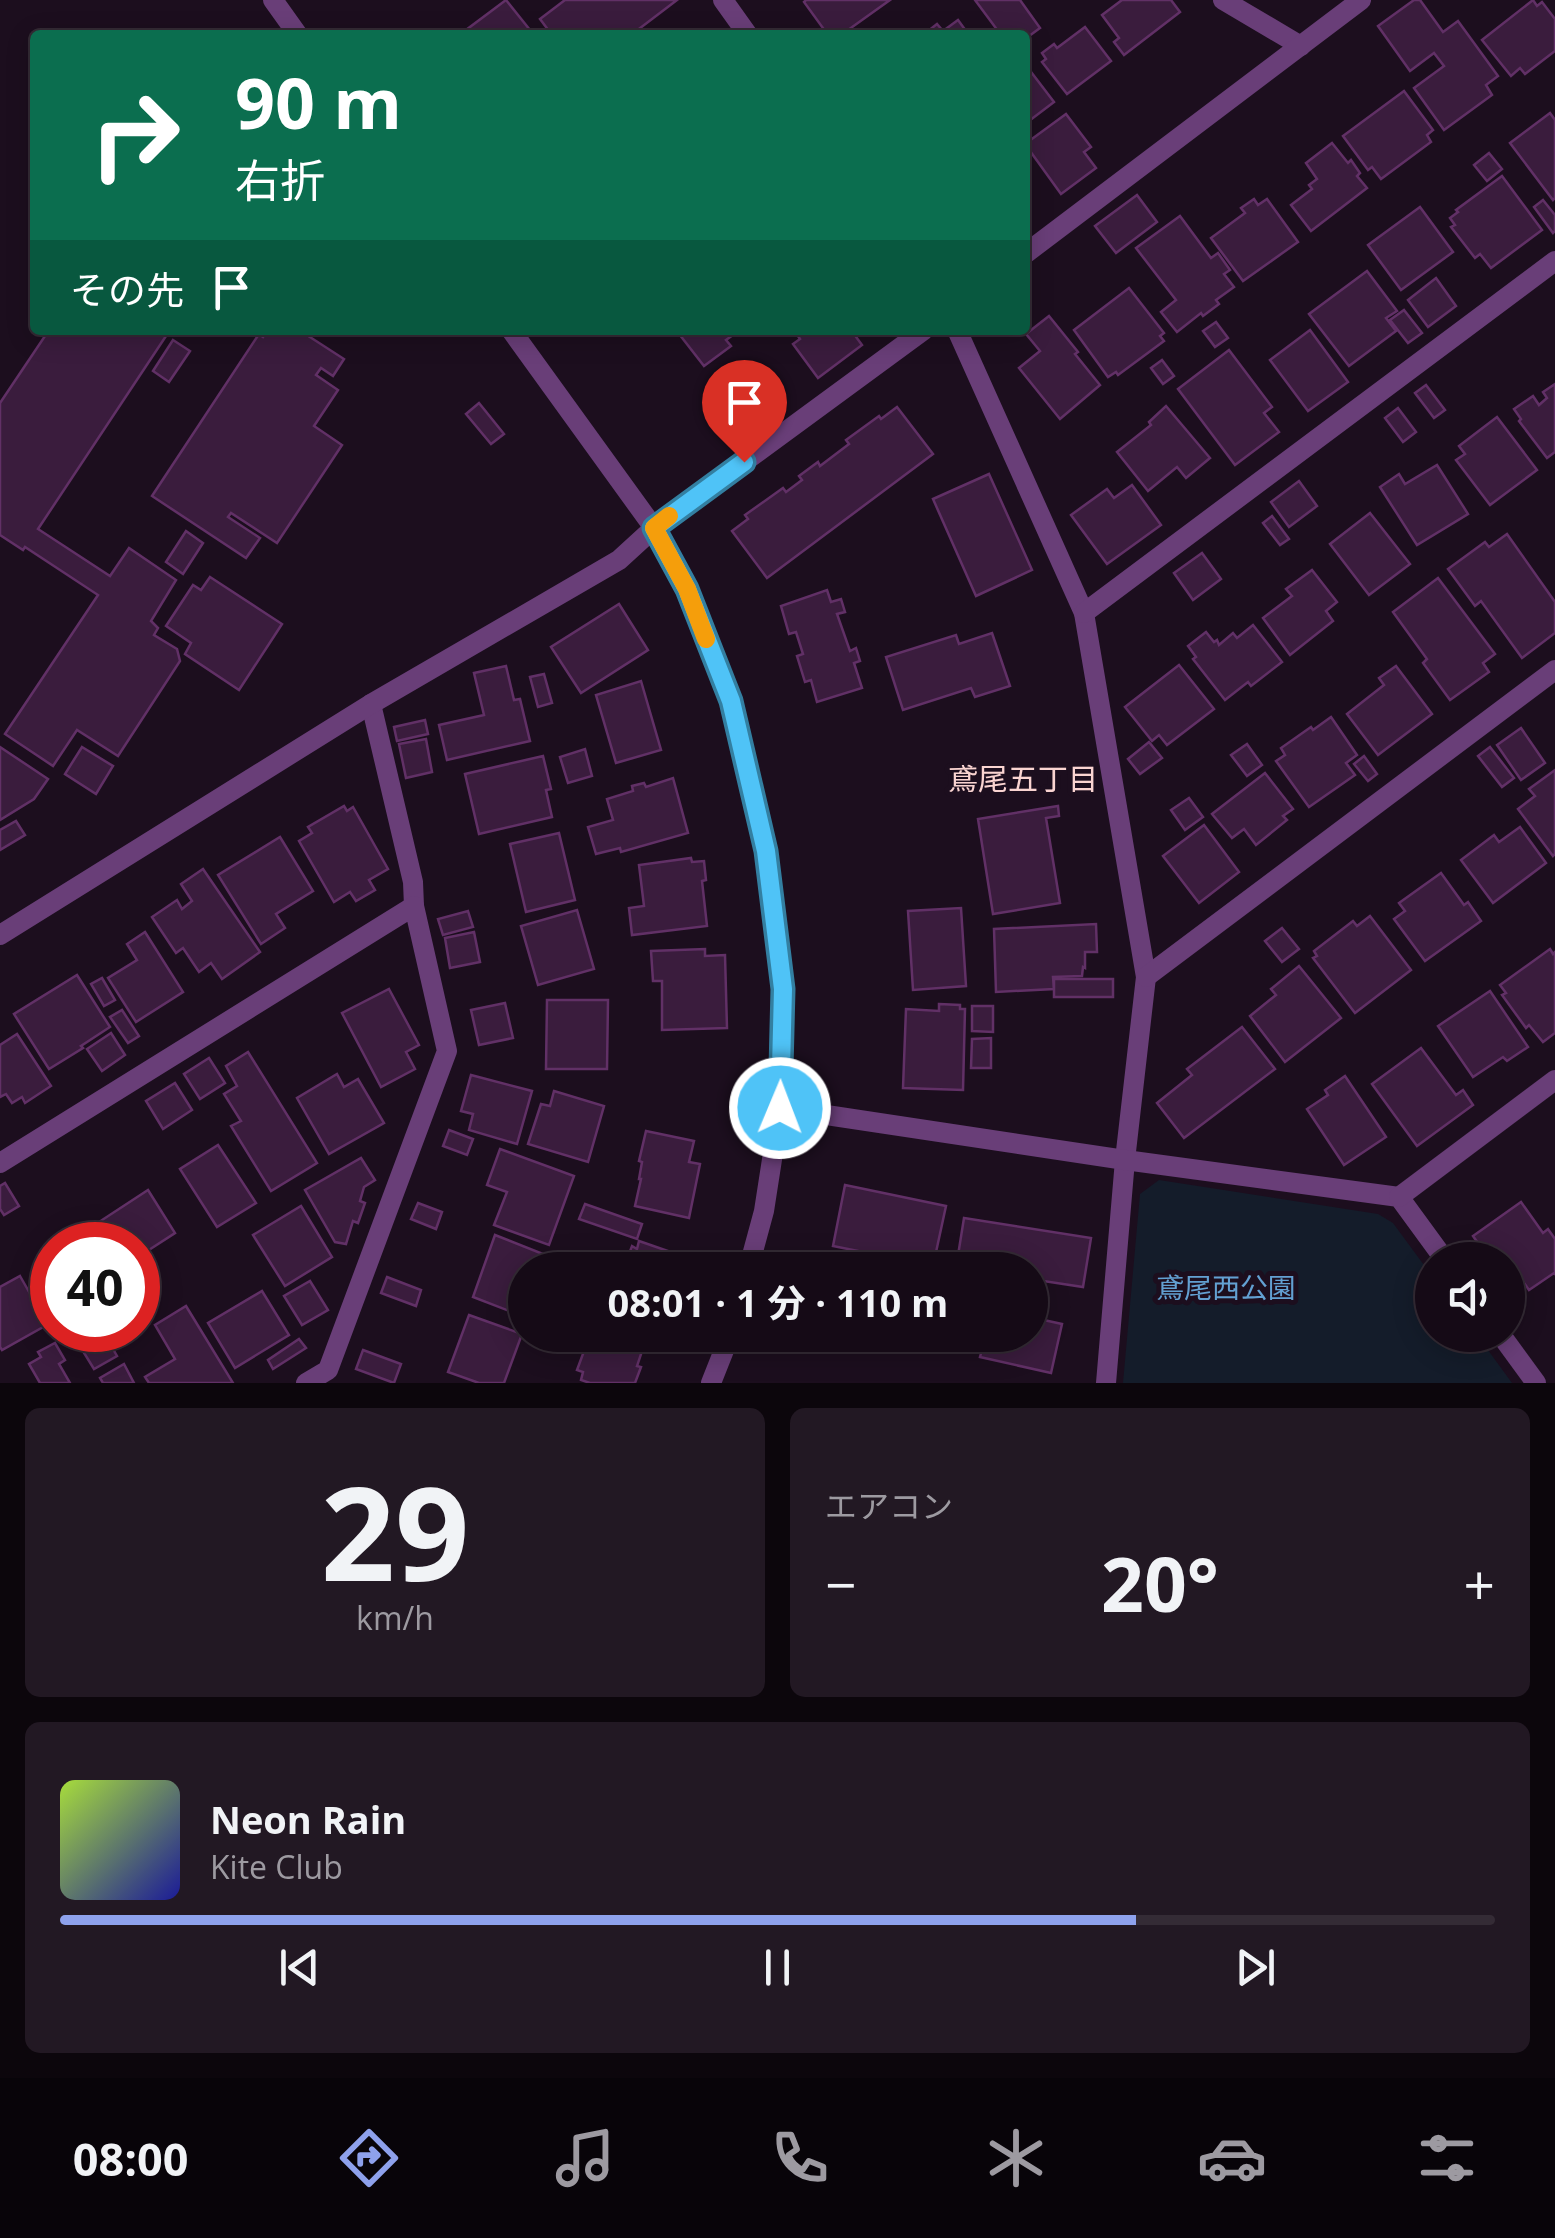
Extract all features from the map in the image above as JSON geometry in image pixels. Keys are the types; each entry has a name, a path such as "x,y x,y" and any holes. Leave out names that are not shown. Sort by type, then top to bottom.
{"street":[{"path":"273,0 294,30"},
{"path":"723,0 744,30"},
{"path":"1223,0 1302,46"},
{"path":"1030,250 1361,0"},
{"path":"1084,613 1555,260"},
{"path":"515,335 654,528 687,589 731,701 766,851 783,989 780,1108 764,1211 753,1252"},
{"path":"0,935 371,704 619,560 654,528 917,335"},
{"path":"959,335 1084,613 1146,977 1106,1383"},
{"path":"1146,977 1555,670"},
{"path":"306,1383 328,1370 447,1052 414,906 413,882 371,704"},
{"path":"0,1164 414,906"},
{"path":"780,1108 1399,1197 1555,1080"},
{"path":"1399,1197 1433,1242"},
{"path":"712,1383 724,1352"},
{"path":"1513,1352 1536,1383"}],"green space":[{"name":"鳶尾西公園","path":"1159,1180 1378,1214 1393,1223 1415,1253 1415,1352 1489,1352 1512,1383 1123,1383 1140,1194"}],"building":[{"path":"506,0 530,30 466,30"},
{"path":"565,0 677,0 638,30 548,30 540,19"},
{"path":"890,0 848,30 824,30 804,2"},
{"path":"975,0 1020,0 1040,28 1030,35 1030,30 997,30"},
{"path":"1122,0 1171,0 1180,12 1124,55 1114,42 1119,38 1102,15"},
{"path":"1414,0 1420,0 1443,32 1458,21 1498,76 1486,85 1492,95 1444,130 1414,88 1444,66 1434,53 1410,71 1378,26"},
{"path":"1533,0 1537,6 1542,2 1555,19 1555,51 1525,74 1520,68 1511,76 1482,40"},
{"path":"958,20 965,30 944,30"},
{"path":"1085,27 1111,61 1067,94 1042,62 1046,59 1042,53 1054,44 1057,48"},
{"path":"1030,71 1054,102 1030,120"},
{"path":"1404,91 1433,130 1427,135 1431,142 1381,179 1372,167 1368,170 1343,136"},
{"path":"1550,113 1555,120 1553,200 1510,143"},
{"path":"1066,114 1091,147 1084,152 1096,168 1061,194 1030,151 1030,140"},
{"path":"1332,143 1348,163 1351,160 1367,188 1311,231 1291,205 1312,189 1309,185 1317,179 1306,163"},
{"path":"1489,153 1502,169 1487,181 1474,165"},
{"path":"1502,176 1542,230 1491,268 1480,254 1475,258 1451,227 1455,225 1450,218"},
{"path":"1137,195 1157,222 1116,253 1095,226"},
{"path":"1254,199 1258,205 1267,199 1298,242 1243,281 1211,238 1245,213 1241,208"},
{"path":"1543,200 1555,215 1553,233 1534,207"},
{"path":"1420,207 1453,252 1401,290 1368,245"},
{"path":"1180,216 1211,258 1218,253 1230,270 1224,274 1234,287 1216,300 1219,304 1177,332 1161,312 1176,300 1136,248"},
{"path":"1367,271 1397,311 1386,318 1396,331 1349,366 1309,314"},
{"path":"1436,278 1456,306 1428,327 1408,300"},
{"path":"1129,288 1164,333 1160,336 1164,341 1118,375 1116,372 1108,377 1074,330"},
{"path":"1404,310 1422,333 1408,343 1390,320"},
{"path":"1049,316 1100,385 1060,419 1019,368 1040,351 1027,335"},
{"path":"1216,322 1228,338 1215,347 1203,331"},
{"path":"1310,330 1348,382 1308,411 1270,360"},
{"path":"46,335 167,335 38,529 110,576 129,548 176,580 151,621 158,628 154,635 177,649 180,661 118,756 77,730 53,766 5,734 98,595 0,535 0,403"},
{"path":"258,335 307,335 344,359 333,376 321,368 316,375 338,390 314,426 342,445 277,543 231,513 228,517 260,538 246,558 152,496"},
{"path":"680,335 733,335 726,340 731,346 704,366"},
{"path":"797,335 855,335 862,345 818,378 793,344 800,339"},
{"path":"173,340 190,351 169,382 153,371"},
{"path":"1229,350 1272,407 1264,413 1279,432 1235,465 1178,389"},
{"path":"1162,360 1174,376 1163,384 1151,368"},
{"path":"1555,384 1555,452 1547,458 1514,409 1533,396 1539,405 1547,398 1543,392"},
{"path":"1426,385 1445,410 1434,418 1415,393"},
{"path":"479,403 504,434 491,444 466,414"},
{"path":"1166,406 1210,458 1186,478 1177,467 1148,491 1117,452 1151,425 1149,422"},
{"path":"897,407 933,454 767,578 732,531 748,519 745,515 783,488 786,492 802,480 799,476 849,444 846,440"},
{"path":"1398,408 1416,432 1403,442 1385,418"},
{"path":"1497,417 1537,470 1490,505 1456,460 1465,454 1459,446"},
{"path":"1437,465 1468,514 1417,545 1380,487 1399,474 1405,484"},
{"path":"989,474 1032,570 976,596 933,499"},
{"path":"1299,481 1317,506 1289,527 1271,502"},
{"path":"1132,485 1161,525 1107,564 1071,515 1107,489 1114,498"},
{"path":"1370,513 1410,564 1369,595 1330,544"},
{"path":"1272,516 1289,539 1280,545 1263,523"},
{"path":"186,531 203,543 183,574 166,562"},
{"path":"1507,534 1555,602 1555,633 1522,658 1481,601 1475,606 1448,569 1485,542 1489,547"},
{"path":"1202,553 1221,579 1193,600 1174,573"},
{"path":"1312,570 1337,602 1326,611 1333,621 1290,655 1263,618 1292,596 1286,589"},
{"path":"210,577 282,624 239,690 185,654 191,643 166,626 193,585 201,590"},
{"path":"1438,578 1495,654 1483,663 1489,672 1450,700 1393,612"},
{"path":"827,590 831,602 841,599 845,612 837,614 850,651 856,648 860,661 854,663 862,688 817,702 811,680 805,682 797,656 803,654 796,632 789,634 781,606"},
{"path":"619,604 648,650 581,693 551,647"},
{"path":"1253,625 1282,662 1225,700 1193,659 1196,657 1188,646 1206,632 1219,645 1233,633 1237,638"},
{"path":"992,633 1010,686 975,697 971,688 903,710 886,657 956,635 959,644"},
{"path":"1179,665 1214,709 1167,745 1159,735 1152,741 1125,707"},
{"path":"506,666 514,700 520,699 530,741 447,760 439,725 484,715 474,673"},
{"path":"1396,666 1432,714 1378,755 1347,714 1384,685 1379,678"},
{"path":"544,674 552,703 538,707 530,677"},
{"path":"641,681 661,750 616,763 596,695"},
{"path":"1331,717 1357,755 1346,763 1355,775 1309,807 1276,761 1285,755 1281,748"},
{"path":"425,720 428,734 397,741 394,727"},
{"path":"1521,728 1545,763 1521,780 1497,745"},
{"path":"426,739 432,772 406,778 399,744"},
{"path":"1149,742 1162,758 1140,774 1128,759"},
{"path":"1247,744 1262,765 1247,776 1231,755"},
{"path":"0,747 48,779 34,799 0,820"},
{"path":"82,747 113,766 96,794 65,774"},
{"path":"1490,747 1514,778 1502,787 1478,756"},
{"path":"585,749 592,776 568,783 560,757"},
{"path":"543,756 551,789 546,790 552,817 479,834 465,774"},
{"path":"1364,756 1377,774 1368,781 1354,764"},
{"path":"1555,770 1553,856 1518,809 1535,796 1529,789"},
{"path":"1265,773 1293,809 1283,816 1287,820 1256,845 1244,829 1232,838 1212,814"},
{"path":"673,778 688,833 621,852 620,848 596,854 588,827 613,820 607,799 633,791 632,786 644,783 646,787"},
{"path":"1189,798 1203,817 1185,830 1171,810"},
{"path":"344,806 347,811 353,807 388,869 369,880 375,890 356,901 350,892 334,902 299,841 312,833 308,827"},
{"path":"1058,806 1059,816 1046,818 1060,903 993,914 978,819"},
{"path":"16,821 25,835 0,850 0,830"},
{"path":"1204,825 1239,872 1199,903 1163,856"},
{"path":"1520,827 1546,863 1493,903 1461,860 1494,835 1499,842"},
{"path":"559,833 575,900 526,912 510,844"},
{"path":"280,837 313,891 276,914 285,928 261,944 218,875"},
{"path":"691,858 692,862 704,861 707,926 632,935 629,908 644,906 639,865"},
{"path":"203,869 260,952 222,979 211,963 199,972 183,948 176,953 152,917 177,900 182,909 192,901 181,884"},
{"path":"1441,873 1481,921 1425,961 1394,919 1405,911 1399,903"},
{"path":"961,908 966,986 913,990 908,911"},
{"path":"577,910 594,969 538,985 521,926"},
{"path":"468,911 473,927 443,935 438,919"},
{"path":"1370,916 1411,970 1355,1013 1313,958 1317,956 1314,951 1353,921 1357,926"},
{"path":"1096,924 1097,952 1085,952 1082,976 1053,977 1054,989 996,992 994,929"},
{"path":"1282,928 1299,949 1282,962 1265,941"},
{"path":"145,932 183,992 136,1022 108,978 137,960 127,944"},
{"path":"474,932 480,962 450,968 445,938"},
{"path":"705,949 705,956 725,955 727,1028 662,1030 662,981 653,981 651,951"},
{"path":"1550,949 1555,952 1555,1033 1543,1042 1529,1025 1526,1028 1502,995 1506,993 1500,985"},
{"path":"1299,966 1341,1018 1285,1062 1250,1016 1276,995 1271,989"},
{"path":"77,975 110,1027 49,1069 14,1014"},
{"path":"102,978 115,1000 104,1006 91,984"},
{"path":"1054,979 1113,979 1113,997 1054,997"},
{"path":"389,989 419,1045 406,1052 415,1069 381,1087 342,1013"},
{"path":"1490,991 1528,1047 1507,1061 1503,1057 1473,1077 1438,1026"},
{"path":"547,1000 608,1000 607,1069 546,1069"},
{"path":"505,1003 513,1038 479,1045 471,1010"},
{"path":"939,1004 965,1009 963,1090 903,1088 906,1009 939,1011"},
{"path":"972,1006 993,1006 993,1032 972,1031"},
{"path":"122,1010 139,1036 128,1043 110,1017"},
{"path":"1242,1027 1275,1069 1184,1138 1157,1103 1192,1075 1187,1069"},
{"path":"111,1033 125,1055 102,1071 87,1049"},
{"path":"17,1034 51,1086 25,1103 22,1097 12,1103 6,1094 0,1097 0,1045"},
{"path":"991,1038 991,1068 971,1068 972,1039"},
{"path":"1421,1048 1456,1095 1463,1090 1473,1105 1417,1146 1372,1084"},
{"path":"248,1052 317,1163 271,1191 231,1126 241,1121 224,1094 237,1086 226,1066"},
{"path":"209,1058 225,1083 200,1099 184,1074"},
{"path":"337,1074 344,1087 358,1079 384,1123 329,1154 297,1098"},
{"path":"471,1075 532,1091 517,1144 469,1130 473,1114 461,1111"},
{"path":"1345,1076 1386,1137 1344,1165 1307,1109 1328,1095 1325,1090"},
{"path":"175,1083 192,1110 163,1129 146,1101"},
{"path":"554,1091 604,1106 588,1162 528,1144 541,1104 550,1106"},
{"path":"449,1130 473,1139 467,1155 443,1146"},
{"path":"646,1131 694,1141 689,1162 700,1164 689,1218 635,1206"},
{"path":"218,1145 256,1203 217,1227 180,1169"},
{"path":"500,1149 574,1176 549,1245 494,1225 507,1192 487,1185"},
{"path":"361,1158 375,1180 364,1187 360,1201 365,1203 358,1223 353,1221 346,1244 335,1242 305,1190"},
{"path":"5,1183 19,1206 4,1215 0,1209 0,1186"},
{"path":"845,1185 946,1206 936,1252 863,1252 833,1246"},
{"path":"148,1190 175,1233 160,1243 160,1222 99,1222"},
{"path":"1521,1202 1543,1233 1548,1229 1555,1239 1555,1274 1529,1290 1525,1284 1525,1242 1477,1242 1473,1236"},
{"path":"418,1203 442,1212 436,1229 411,1219"},
{"path":"585,1204 642,1224 637,1239 579,1219"},
{"path":"301,1206 332,1257 285,1286 253,1235"},
{"path":"964,1218 1091,1238 1083,1287 1048,1282 1048,1252 959,1252"},
{"path":"495,1235 538,1252 508,1252 508,1310 473,1297"},
{"path":"639,1241 671,1252 630,1252 632,1246 637,1249"},
{"path":"20,1276 30,1294 30,1334 2,1350 0,1347 0,1287"},
{"path":"387,1277 421,1290 416,1306 381,1293"},
{"path":"310,1281 328,1310 302,1325 284,1296"},
{"path":"262,1291 289,1335 235,1368 208,1323"},
{"path":"186,1306 233,1383 149,1383 145,1377 175,1359 160,1334 160,1322"},
{"path":"469,1315 508,1329 508,1352 515,1352 504,1383 479,1383 448,1372"},
{"path":"1048,1321 1062,1324 1051,1373 980,1357 981,1352 1048,1352"},
{"path":"299,1339 306,1348 273,1369 268,1360"},
{"path":"363,1350 401,1364 394,1383 356,1369"},
{"path":"38,1352 60,1352 65,1360 59,1364 70,1383 40,1383 29,1364 41,1357"},
{"path":"84,1352 115,1352 117,1356 94,1369"},
{"path":"584,1352 642,1352 635,1383 590,1383 581,1380 583,1372 577,1370"},
{"path":"124,1364 134,1383 103,1383 100,1378"}],"slow traffic":[{"path":"669,516 654,528 687,589 706,639"}],"district":[{"name":"鳶尾五丁目","path":"1023,780"}],"route":[{"path":"744,462 654,528 687,589 731,701 766,851 783,989 780,1108"}]}
